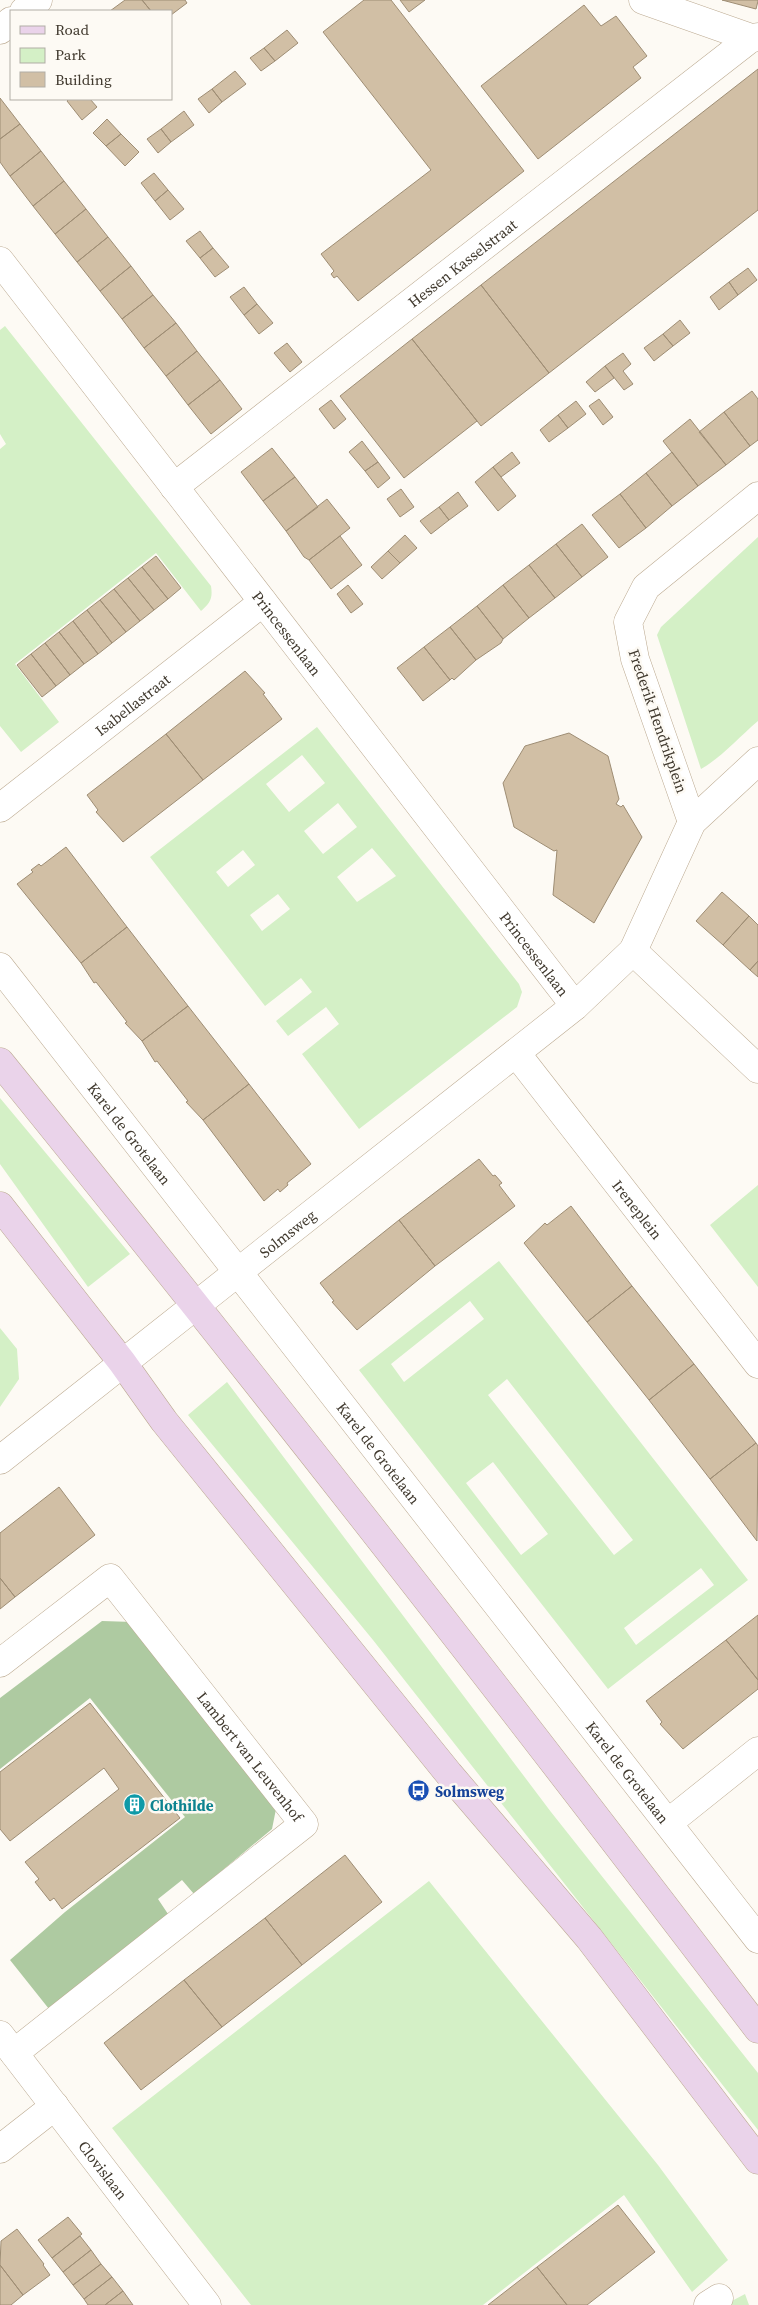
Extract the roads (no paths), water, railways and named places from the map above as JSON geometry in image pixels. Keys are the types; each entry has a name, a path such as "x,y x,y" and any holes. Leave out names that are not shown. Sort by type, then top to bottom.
{"main road":[{"path":"0,1062 196,1304 590,1808 758,2029"},
{"path":"0,1206 122,1362 164,1421 449,1774 589,1938 758,2160"}],"street":[{"path":"25,10 38,0"},
{"path":"643,0 754,38"},
{"path":"0,30 10,22"},
{"name":"Hessen Kasselstraat","path":"174,487 754,38"},
{"name":"Princessenlaan","path":"0,261 575,1006"},
{"name":"Frederik Hendrikplein","path":"692,822 635,659 628,622 646,587 758,496"},
{"name":"Isabellastraat","path":"0,808 263,602"},
{"path":"575,1006 633,951 692,822 758,761"},
{"path":"633,951 758,1069"},
{"name":"Karel de Grotelaan","path":"0,967 239,1271 758,1939"},
{"name":"Solmsweg","path":"0,1460 575,1006"},
{"name":"Ireneplein","path":"516,1053 758,1364"},
{"name":"Lambert van Leuvenhof","path":"0,1663 110,1578 304,1824 7,2044"},
{"path":"668,1823 758,1751"},
{"name":"Clovislaan","path":"7,2044 207,2305"},
{"path":"0,2149 55,2106"}],"place":[{"name":"Solmsweg","path":"419,1791"},
{"name":"Clothilde","path":"134,1805"}]}
